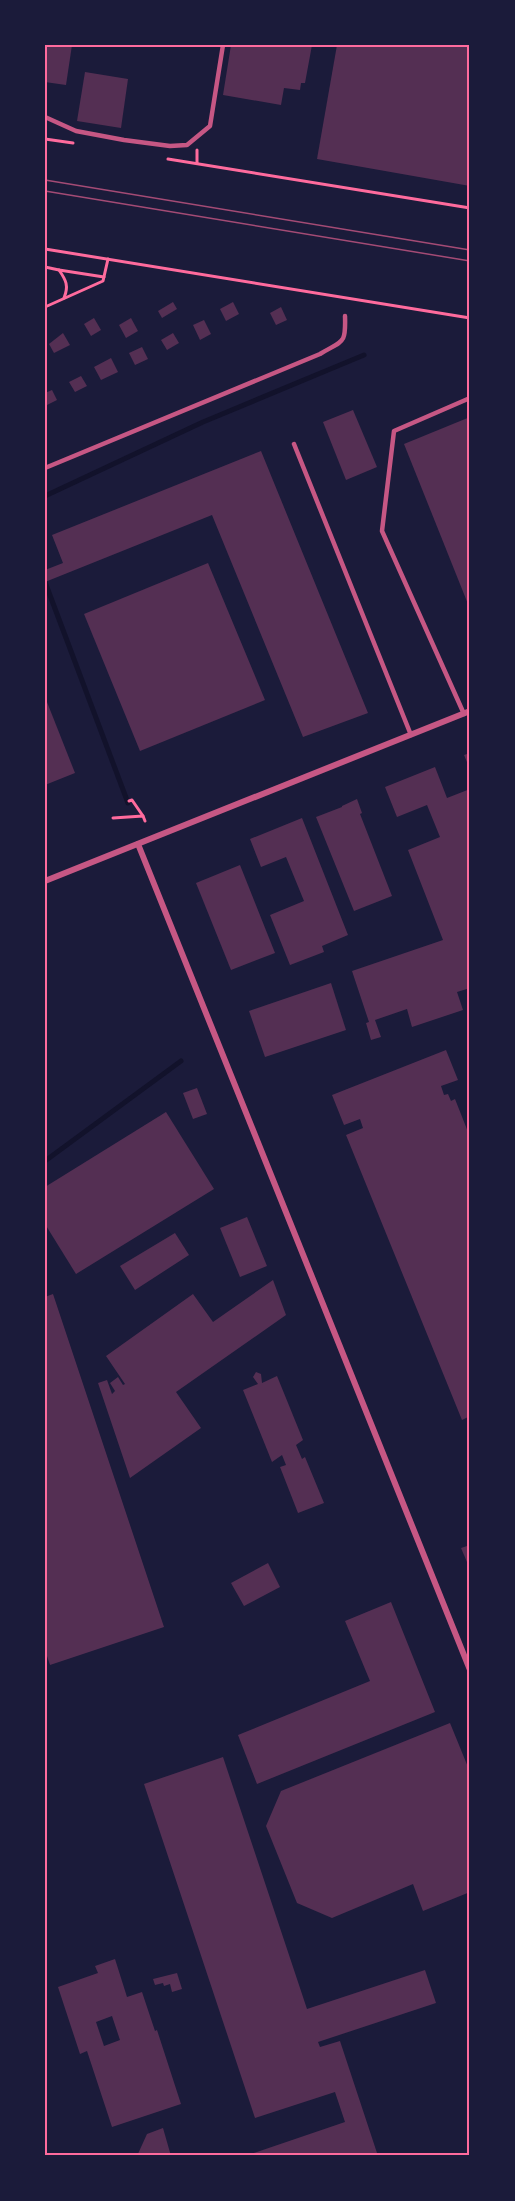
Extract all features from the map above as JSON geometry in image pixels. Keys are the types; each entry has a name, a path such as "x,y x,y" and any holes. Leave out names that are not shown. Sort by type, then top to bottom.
{"street":[{"path":"45,881 467,712"},
{"path":"138,844 470,1670"}],"lane":[{"path":"45,117 76,131 170,146 187,145 210,126 223,45"},
{"path":"45,468 320,354 344,340 345,316"},
{"path":"467,712 382,531 394,431 470,398"},
{"path":"294,444 411,735"}],"path":[{"path":"45,139 80,144"},
{"path":"162,158 470,208"},
{"path":"196,163 197,158"},
{"path":"45,249 470,318"},
{"path":"45,308 103,281 108,259"},
{"path":"45,267 104,277"},
{"path":"59,270 68,287 63,299"},
{"path":"113,818 144,818 132,800 129,801"}],"building":[{"path":"45,45 72,45 66,85 45,82"},
{"path":"231,45 312,45 305,83 301,83 300,90 284,88 281,105 223,95"},
{"path":"337,45 460,45 470,47 470,186 317,159"},
{"path":"85,72 128,79 121,128 77,121"},
{"path":"173,302 177,309 162,318 158,311"},
{"path":"233,302 239,314 226,321 220,309"},
{"path":"281,307 287,320 276,325 270,313"},
{"path":"94,318 101,330 91,336 84,324"},
{"path":"131,318 138,331 126,338 119,325"},
{"path":"204,320 211,334 200,340 193,325"},
{"path":"63,333 70,345 54,353 49,344"},
{"path":"173,333 179,343 167,350 161,340"},
{"path":"142,347 148,359 135,365 129,353"},
{"path":"111,358 118,372 101,380 94,367"},
{"path":"81,376 87,386 75,392 69,382"},
{"path":"52,390 57,400 45,406 45,393"},
{"path":"353,410 377,467 346,480 323,422"},
{"path":"470,417 470,609 404,444"},
{"path":"261,451 368,713 303,737 212,515 45,582 45,570 63,563 52,535"},
{"path":"208,563 265,700 140,751 84,614"},
{"path":"45,697 75,773 45,785"},
{"path":"470,753 470,769 464,755"},
{"path":"435,767 447,798 470,789 470,988 457,992 463,1010 412,1027 407,1009 375,1020 381,1037 371,1040 366,1023 369,1022 352,971 443,940 408,850 440,837 427,805 397,817 385,787"},
{"path":"357,799 362,813 360,814 392,896 354,911 316,817"},
{"path":"302,818 348,935 322,946 324,952 290,965 270,915 304,901 286,857 261,867 250,839"},
{"path":"240,865 275,953 231,970 196,883"},
{"path":"331,983 346,1030 265,1057 249,1011"},
{"path":"446,1050 458,1080 441,1086 444,1095 448,1094 451,1101 455,1099 470,1137 470,1416 462,1420 346,1135 363,1128 360,1119 344,1125 332,1095"},
{"path":"197,1088 207,1114 193,1119 183,1093"},
{"path":"166,1112 214,1189 76,1274 45,1224 45,1187"},
{"path":"247,1217 267,1266 240,1277 220,1228"},
{"path":"175,1233 189,1255 135,1290 120,1266"},
{"path":"273,1280 286,1315 176,1392 201,1428 130,1478 98,1383 107,1380 112,1394 115,1391 110,1383 118,1377 123,1385 125,1384 106,1356 193,1294 213,1322"},
{"path":"53,1294 164,1627 50,1665 45,1650 45,1297"},
{"path":"256,1372 261,1374 262,1383 277,1376 303,1440 296,1445 302,1459 305,1457 324,1503 298,1513 280,1467 286,1465 282,1455 272,1462 243,1390 258,1384 253,1377"},
{"path":"470,1545 470,1569 461,1548"},
{"path":"268,1563 280,1587 244,1606 231,1583"},
{"path":"391,1602 435,1712 257,1784 238,1735 370,1681 345,1621"},
{"path":"450,1723 470,1772 470,1892 423,1911 413,1884 332,1918 297,1903 266,1826 281,1791"},
{"path":"223,1757 307,2009 425,1970 436,2003 318,2042 320,2047 340,2041 378,2156 245,2156 345,2122 335,2092 255,2118 144,1784"},
{"path":"115,1959 127,1997 142,1992 181,2104 112,2127 87,2051 80,2054 58,1987 98,1973 95,1966","holes":["112,2016 120,2040 104,2046 96,2022"]},
{"path":"177,1973 182,1989 172,1992 170,1984 155,1985 153,1979"},
{"path":"163,2128 171,2156 137,2156 147,2134"}],"waterway":[{"path":"45,496 203,422 364,355"},
{"path":"45,582 128,803"},
{"path":"45,1161 181,1061"}],"tram line":[{"path":"45,180 470,250"},
{"path":"45,191 470,261"}]}
